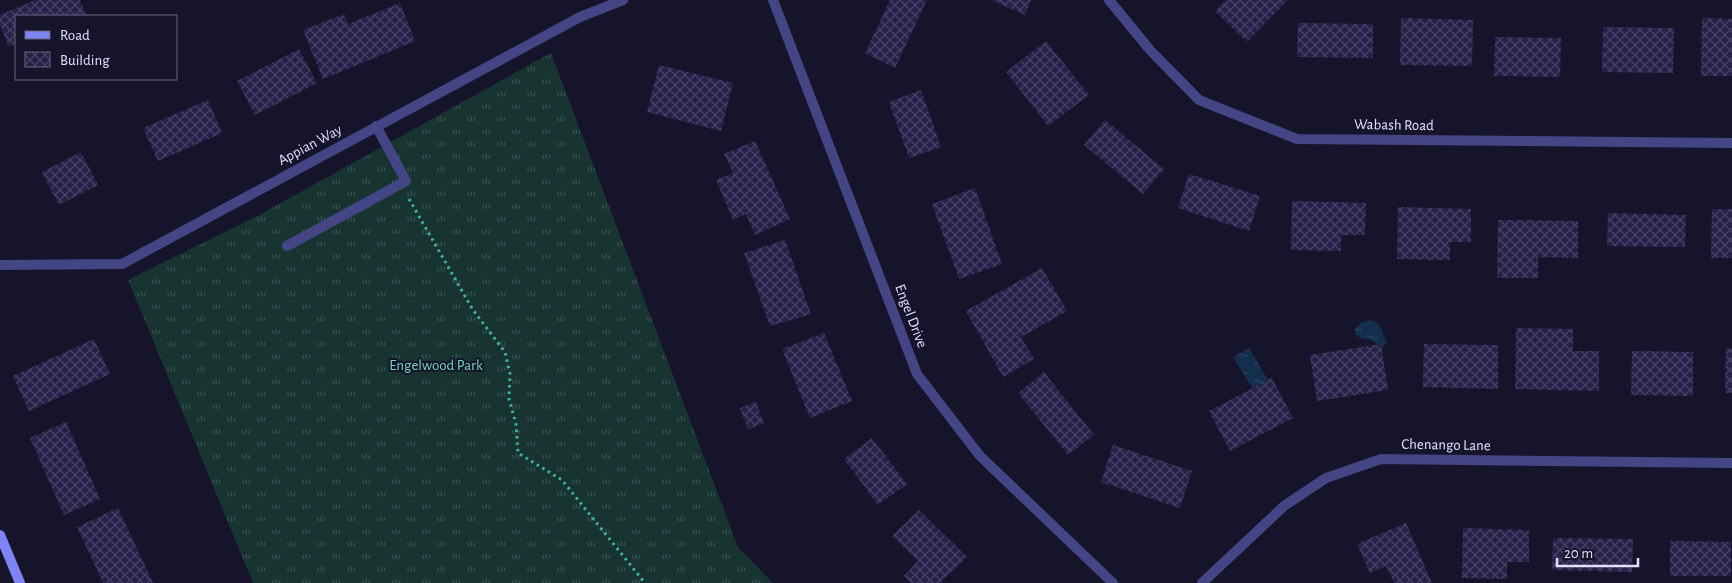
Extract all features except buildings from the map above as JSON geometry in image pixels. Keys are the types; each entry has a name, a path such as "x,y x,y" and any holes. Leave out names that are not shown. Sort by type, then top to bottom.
{"street":[{"name":"Appian Way","path":"0,265 122,264 580,16 623,0"},
{"name":"Engel Drive","path":"773,0 917,374 980,456 1113,583"},
{"name":"Wabash Road","path":"1109,0 1150,50 1199,100 1297,139 1732,143"},
{"path":"288,246 406,181 376,126"},
{"name":"Chenango Lane","path":"1202,583 1284,506 1326,478 1380,459 1732,463"},
{"path":"0,536 20,583"}],"path":[{"path":"401,185 473,310 505,352 510,374 509,399 516,424 518,453 562,480 645,583"}],"green space":[{"name":"Engelwood Park","path":"551,53 738,547 773,583 253,583 128,280 261,214"}],"water":[{"path":"1370,320 1380,326 1387,342 1382,348 1371,340 1360,338 1355,334 1355,329 1361,323"},
{"path":"1249,348 1268,380 1253,389 1233,357"}]}
